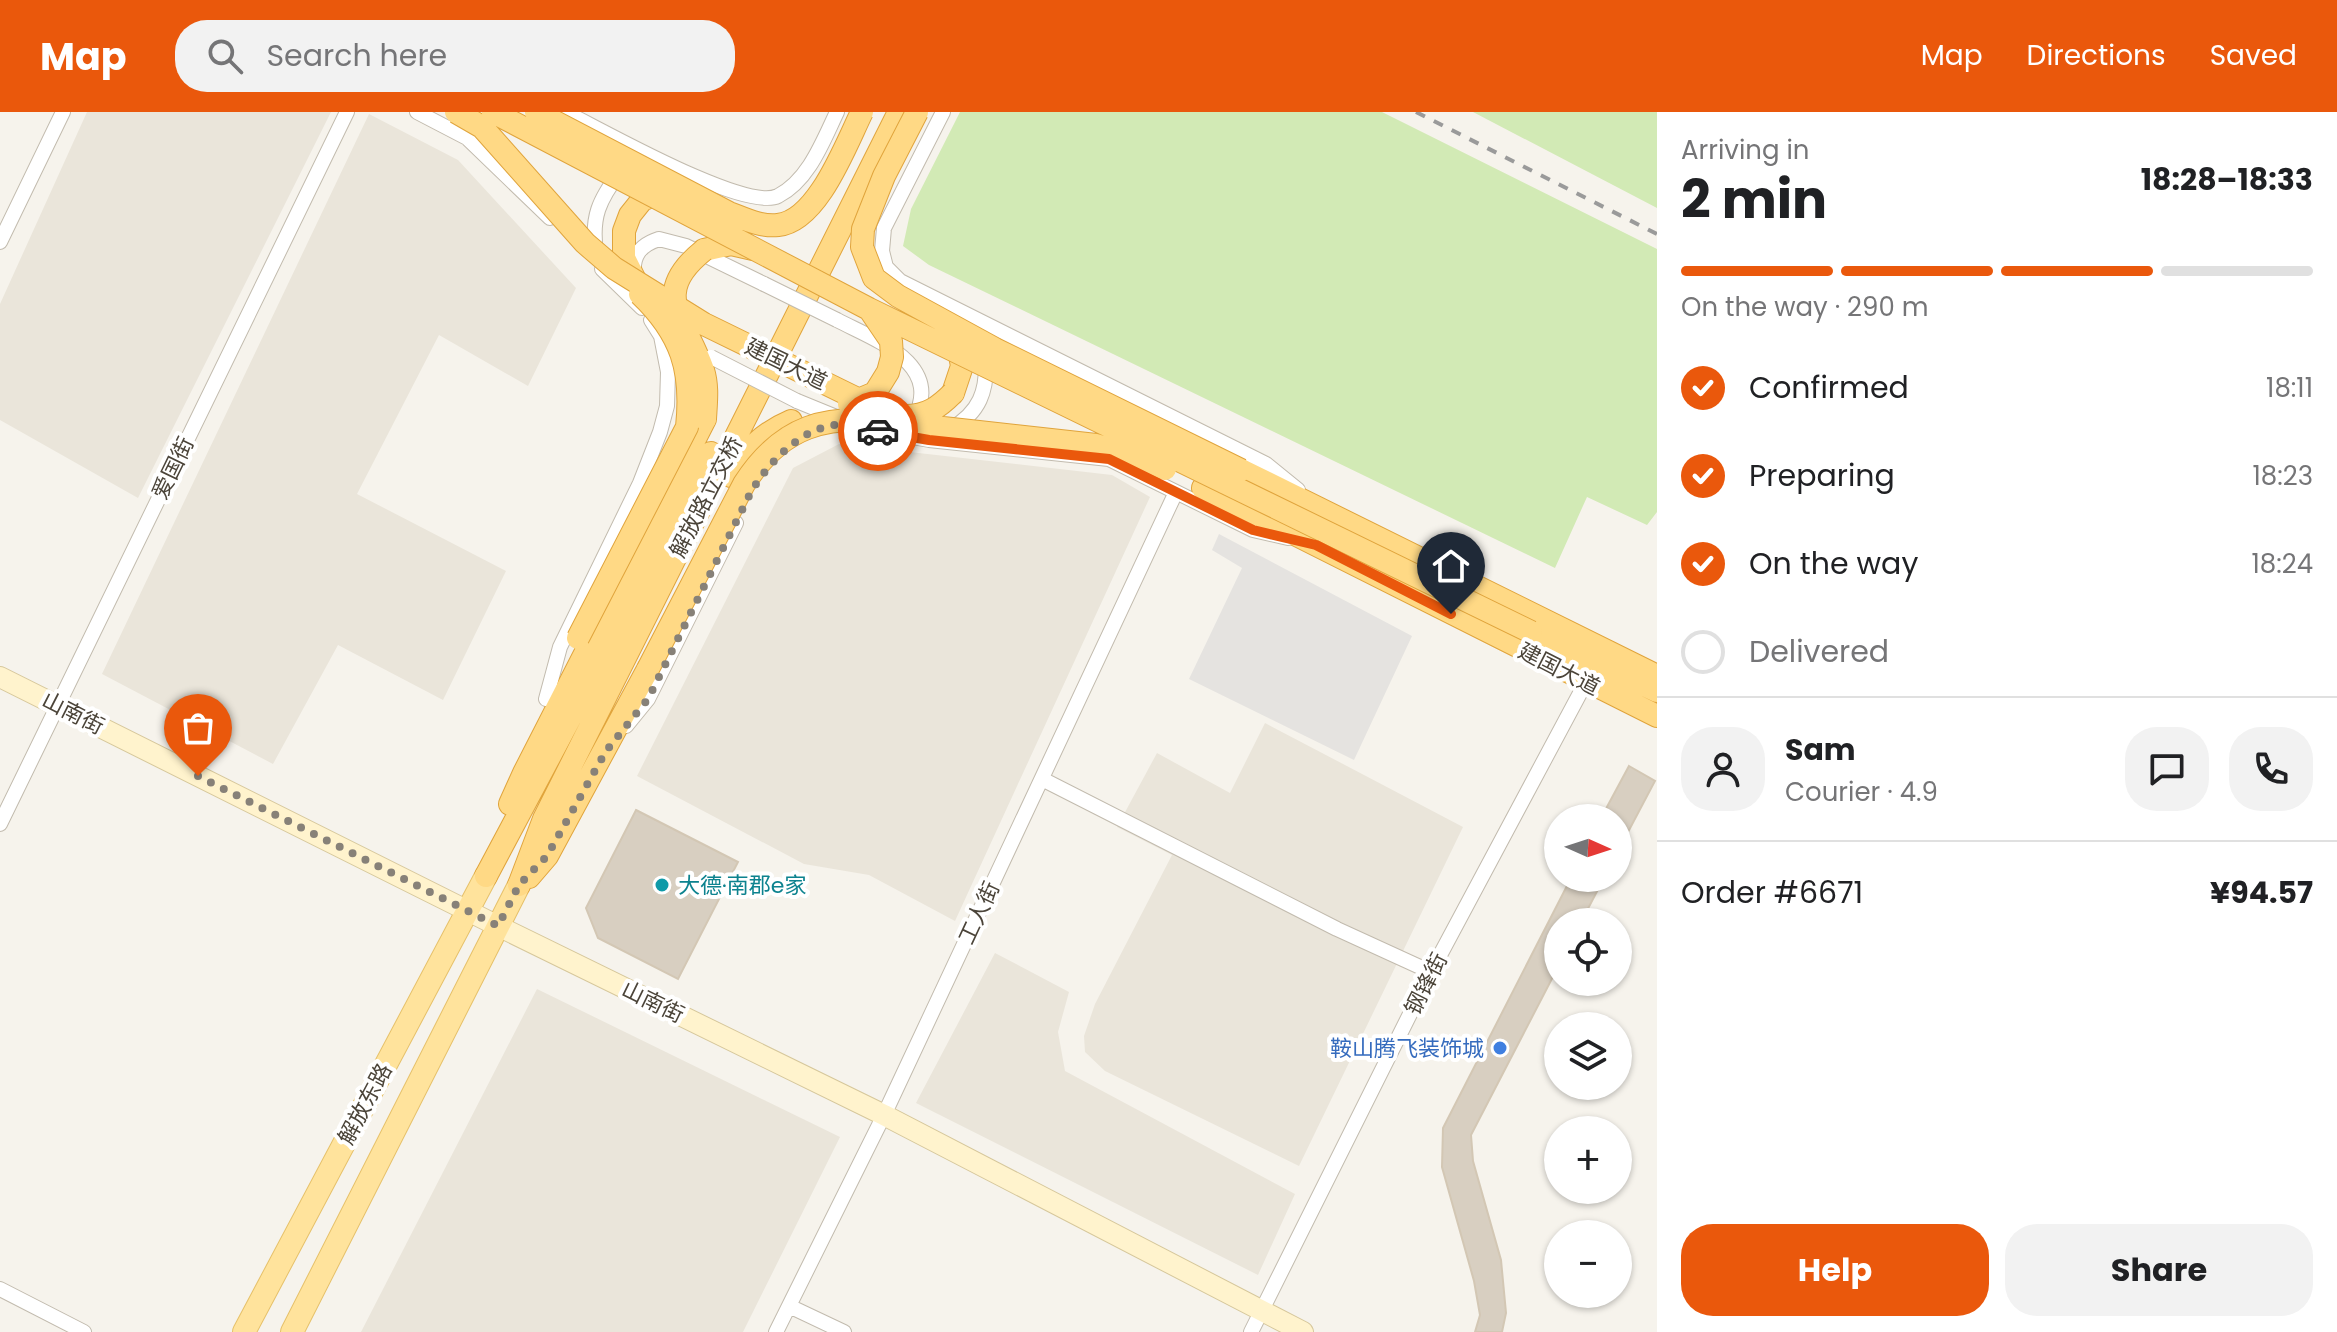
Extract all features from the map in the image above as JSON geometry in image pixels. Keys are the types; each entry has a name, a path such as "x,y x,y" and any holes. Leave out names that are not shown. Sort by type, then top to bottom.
{"highway":[{"name":"建国大道","path":"456,112 482,127 606,267 889,424 932,433 1096,445 1143,459 1657,716"},
{"name":"建国大道","path":"493,112 869,309 1657,691"},
{"path":"536,112 729,213 758,224 780,226 804,215 824,186 862,112"},
{"name":"解放路立交桥","path":"486,876 707,461 884,112"},
{"name":"解放路立交桥","path":"519,885 544,819 899,112"},
{"path":"917,112 884,176 863,229 862,247 874,278 898,296 957,319 1241,470 1657,676"},
{"path":"636,282 624,258 624,231 630,215 642,200 668,189 685,190"},
{"path":"508,809 531,758 705,419 707,392 704,372 677,313 674,294 678,274 704,250 731,244 758,250"},
{"path":"486,876 508,809 521,754 546,699 687,427 690,394 685,365 673,334 649,302 606,267"},
{"path":"530,860 575,785 745,452 767,432 868,398 883,383 892,357 891,341 869,309"},
{"path":"889,424 920,416 940,406 953,393 962,366 957,319"},
{"path":"519,885 547,856 606,751 757,462 775,444 819,424 850,419 932,433"}],"main road":[{"name":"山南街","path":"0,677 884,1115 1303,1332"},
{"name":"解放东路","path":"244,1332 486,876"},
{"name":"解放东路","path":"292,1332 519,885"}],"street":[{"path":"0,242 63,112"},
{"name":"爱国街","path":"0,824 347,112"},
{"path":"417,112 467,138 606,267 645,311 661,336 668,372 667,406 660,432 640,483 560,647 546,699"},
{"path":"565,112 700,180 756,199 776,197 791,187 810,166 837,112"},
{"path":"943,112 884,228 882,251 886,267 900,281 957,319 1266,464 1324,511"},
{"path":"606,267 594,236 595,217 604,193 629,164 649,158 660,159"},
{"path":"606,751 648,699 751,492 770,464 790,444 828,428 889,424 901,429 916,418 920,401 915,369 902,354 686,246 659,239 641,249 634,258 635,280 645,311 711,357 797,401 857,425"},
{"path":"932,433 964,421 982,398 987,382 986,355 957,319"},
{"path":"932,433 1109,459 1253,530 1316,545"},
{"name":"工人街","path":"776,1332 884,1115 1176,492"},
{"name":"钢锋街","path":"1251,1332 1431,972 1586,682"},
{"path":"1042,779 1337,929 1431,972"},
{"path":"0,1289 84,1332"},
{"path":"789,1306 844,1332"}],"shaded area":[{"path":"87,112 331,112 138,498 0,420 0,304"},
{"path":"369,114 458,160 576,288 528,386 439,335 357,494 506,571 443,700 338,645 273,764 102,674"},
{"path":"839,444 1112,475 1150,497 955,921 869,875 804,864 637,776 793,468"},
{"path":"1219,534 1412,636 1354,760 1189,679 1242,568 1212,550"},
{"path":"1265,723 1463,827 1299,1166 1105,1071 1085,1052 1084,1036 1095,1004 1172,855 1117,827 1157,753 1230,793"},
{"path":"995,953 1069,992 1058,1032 1065,1071 1295,1194 1258,1275 916,1103"},
{"path":"537,989 840,1137 743,1332 361,1332"}],"green space":[{"path":"960,112 1382,112 1657,249 1657,512 1647,525 1587,497 1555,568 929,265 903,246 911,209"},
{"path":"1473,112 1657,112 1657,208"}],"building":[{"path":"1629,766 1655,781 1632,825 1632,804 1609,804"},
{"name":"大德·南郡e家","path":"636,810 738,862 678,979 598,938 586,908"},
{"name":"鞍山腾飞装饰城","path":"1564,892 1597,892 1588,908 1556,908"},
{"name":"鞍山腾飞装饰城","path":"1544,931 1544,994 1471,1135 1473,1161 1501,1260 1506,1313 1502,1332 1475,1332 1480,1315 1474,1281 1442,1167 1443,1128"}],"railway":[{"path":"1416,112 1657,234"}],"way so far":[{"path":"198,776 498,926 519,885 532,875 547,856 606,751 648,699 759,478 790,444 808,435 828,428 857,425 878,431"}],"place":[{"name":"大德·南郡e家","path":"662,885"},
{"name":"鞍山腾飞装饰城","path":"1500,1048"}],"route":[{"path":"878,431 929,440 1109,459 1253,530 1316,545 1451,614"}]}
